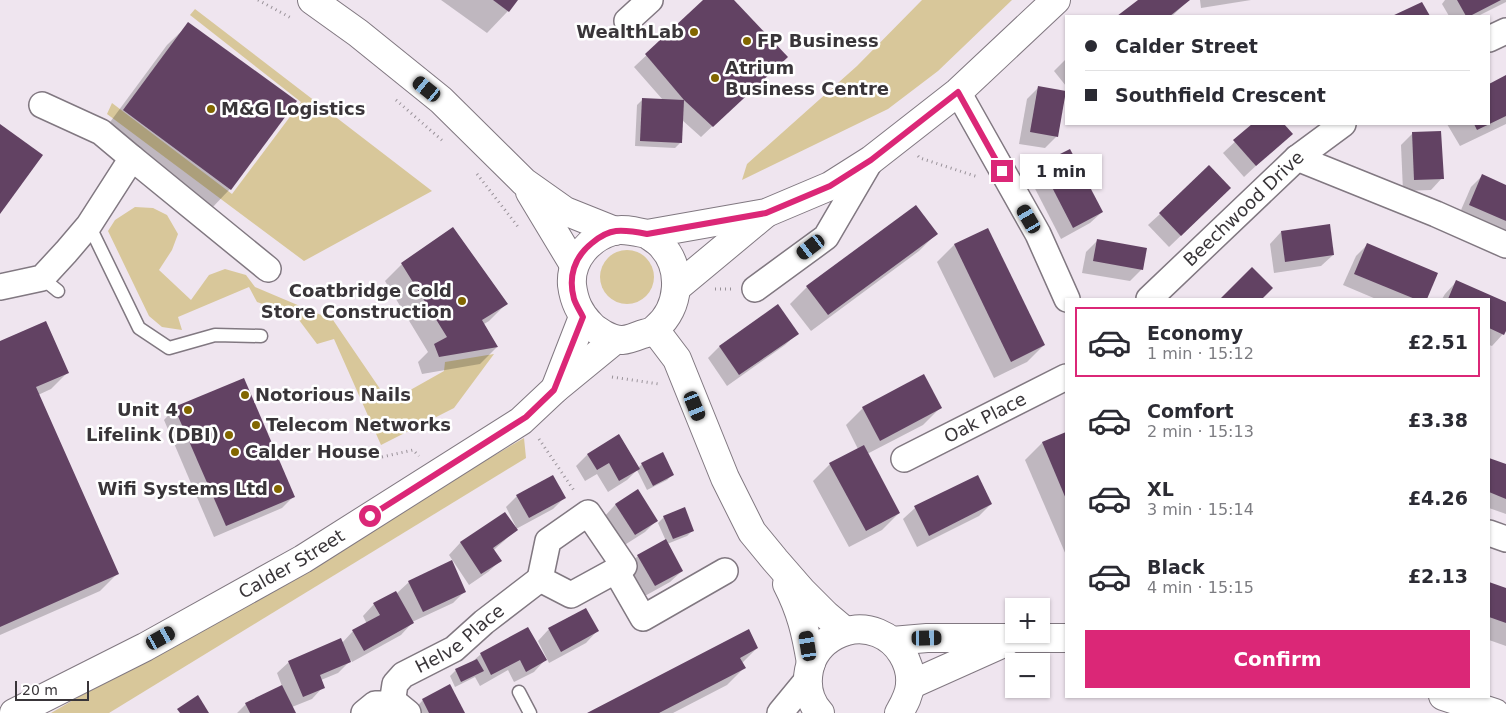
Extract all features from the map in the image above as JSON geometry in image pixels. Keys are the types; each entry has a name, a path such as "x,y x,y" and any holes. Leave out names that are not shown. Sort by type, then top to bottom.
{"main road":[{"path":"312,0 358,33 441,100 524,182 565,211 615,231 633,231 647,234 766,213 830,186 871,160 958,92 1056,0"},
{"path":"524,182 574,265"},
{"path":"676,288 766,213"},
{"path":"615,231 598,238 584,250 574,265 572,282 574,300 583,317 594,328 615,340"},
{"path":"647,234 662,245 670,257 676,272 673,304 665,319 655,330 677,359 725,478 752,532 820,610 845,631"},
{"name":"Calder Street","path":"554,390 583,317"},
{"name":"Calder Street","path":"14,713 145,647 303,559 521,421 554,390 615,340 628,340 655,330"},
{"path":"775,560 795,598 805,629 810,695 816,709 820,713"},
{"path":"809,671 819,649 830,638 845,631 862,630 878,633 892,641 903,654 909,669 910,685 906,701 898,713"},
{"path":"892,641 927,638 1005,638"},
{"path":"1050,638 1065,638"},
{"path":"910,685 1005,642"},
{"path":"1449,698 1495,713"}],"street":[{"path":"627,21 650,0"},
{"path":"1490,39 1506,31"},
{"path":"958,92 1038,234 1067,298"},
{"path":"42,105 101,132 268,269"},
{"name":"Beechwood Drive","path":"1150,298 1297,158 1342,125"},
{"path":"0,287 50,284 66,252 89,225 132,158"},
{"path":"1297,158 1436,214 1506,245"},
{"path":"755,290 826,236 871,160"},
{"name":"Oak Place","path":"904,459 1065,378"},
{"path":"588,513 624,566 616,571 571,595 540,579 548,541 588,513"},
{"path":"1490,533 1506,539"},
{"path":"616,571 643,618 725,571"},
{"name":"Helve Place","path":"400,708 395,684 403,676 454,649 484,622 540,579"},
{"path":"780,713 809,671"},
{"path":"364,713 375,704 400,708"}],"lane":[{"path":"89,225 139,328 169,348 215,335 262,336"},
{"path":"519,692 530,713"}],"path":[{"path":"900,138 920,158 986,180 1002,171"},
{"path":"540,440 588,513"}],"shaded area":[{"path":"922,0 1012,0 938,71 888,109 742,180 747,164 857,66"},
{"path":"195,9 432,191 304,261 107,114 112,103 232,194 301,102 190,15"},
{"path":"135,207 153,208 167,215 178,234 172,250 159,270 191,300 209,275 225,269 246,275 255,287 333,320 389,402 444,371 445,362 494,354 454,408 381,445 334,339 317,344 296,316 257,302 249,287 178,317 182,330 162,327 149,316 108,231 115,220"},
{"path":"622,250 632,250 642,254 650,262 654,277 650,292 642,300 632,304 622,304 612,300 604,292 600,282 600,272 604,262 612,254"},
{"path":"524,438 526,458 109,713 51,713"}],"building":[{"path":"493,0 518,0 509,12"},
{"name":"Atrium Business Centre","path":"703,0 734,0 788,57 713,127 684,100 645,54"},
{"path":"1138,0 1190,0 1171,15 1118,15"},
{"path":"1457,0 1501,0 1472,15 1465,15"},
{"path":"1422,2 1429,15 1394,15"},
{"path":"188,22 297,101 231,190 123,110"},
{"path":"1506,75 1506,116 1490,124 1490,83"},
{"path":"1038,86 1065,91 1058,137 1030,132"},
{"path":"642,98 684,100 682,143 640,141"},
{"path":"0,124 43,155 0,214"},
{"path":"1251,125 1285,125 1293,134 1256,166 1233,140"},
{"path":"1474,125 1487,125 1477,130"},
{"path":"1441,131 1444,179 1414,180 1412,132"},
{"path":"1070,149 1103,212 1073,228 1040,164"},
{"path":"1209,165 1231,188 1181,236 1159,213"},
{"path":"1482,174 1506,185 1506,221 1469,205"},
{"path":"916,205 938,234 828,315 806,286"},
{"path":"1330,224 1334,255 1285,262 1281,231"},
{"path":"453,227 508,304 482,320 498,347 439,357 434,344 447,337 401,263"},
{"path":"988,228 1045,345 1011,362 954,244"},
{"path":"1097,239 1147,248 1143,270 1093,261"},
{"path":"1367,243 1438,273 1427,298 1413,298 1354,274"},
{"path":"1252,267 1273,288 1263,298 1221,298"},
{"path":"1456,280 1506,302 1506,331 1504,335 1490,328 1490,298 1448,298"},
{"path":"778,304 799,334 739,375 719,346"},
{"path":"46,321 69,373 36,387 119,574 0,627 0,341"},
{"path":"924,374 942,408 880,441 862,407"},
{"name":"Calder House","path":"244,378 295,497 226,526 174,407"},
{"path":"1065,432 1065,497 1042,442"},
{"path":"619,434 640,469 619,481 609,463 597,470 587,454"},
{"path":"864,445 900,513 866,531 829,463"},
{"path":"663,452 674,475 653,486 641,463"},
{"path":"1490,458 1506,464 1506,499 1490,492"},
{"path":"553,475 566,498 529,518 516,495"},
{"path":"978,475 992,504 929,536 914,506"},
{"path":"638,489 658,521 635,535 615,504"},
{"path":"685,507 694,531 673,539 663,516"},
{"path":"505,512 518,530 493,548 502,561 481,574 460,542"},
{"path":"666,539 683,571 655,586 637,555"},
{"path":"452,560 466,592 423,612 408,581"},
{"path":"1490,582 1506,588 1506,623 1490,617"},
{"path":"396,591 414,623 364,651 352,630 380,615 373,603"},
{"path":"586,608 599,631 561,652 548,628"},
{"path":"528,627 547,660 526,672 520,660 491,675 480,653"},
{"path":"749,629 758,648 740,658 746,668 659,713 587,713"},
{"path":"341,638 351,662 320,675 325,688 303,697 288,661"},
{"path":"477,659 484,671 461,682 455,669"},
{"path":"450,684 465,713 429,713 422,699"},
{"path":"282,685 296,713 250,713 245,703"},
{"path":"198,695 209,713 180,713 177,709"}],"place":[{"name":"WealthLab","path":"694,32"},
{"name":"FP Business","path":"747,41"},
{"name":"Atrium Business Centre","path":"715,78"},
{"name":"M&G Logistics","path":"211,109"},
{"name":"Coatbridge Cold Store Construction","path":"462,301"},
{"name":"Notorious Nails","path":"245,395"},
{"name":"Unit 4","path":"188,410"},
{"name":"Telecom Networks","path":"256,425"},
{"name":"Lifelink (DBI)","path":"229,435"},
{"name":"Calder House","path":"235,452"},
{"name":"Wifi Systems Ltd","path":"278,489"}],"route":[{"path":"370,516 521,421 554,390 583,317 574,300 572,282 574,265 584,250 598,238 615,231 633,231 647,234 766,213 830,186 871,160 958,92 1002,171"}]}
